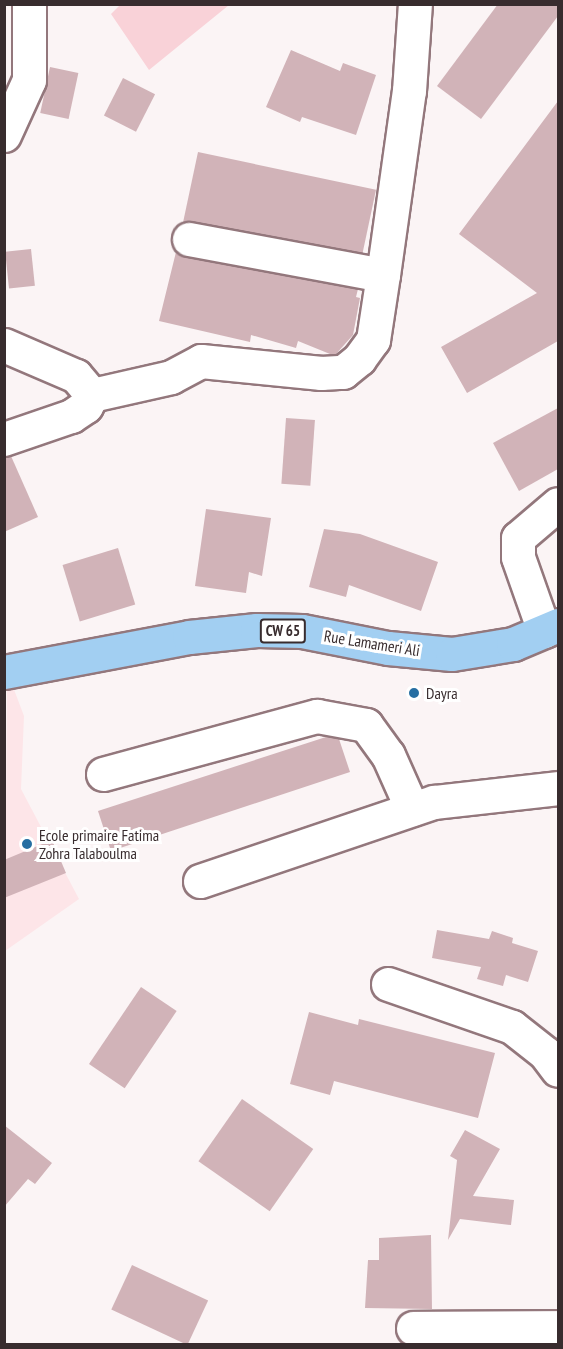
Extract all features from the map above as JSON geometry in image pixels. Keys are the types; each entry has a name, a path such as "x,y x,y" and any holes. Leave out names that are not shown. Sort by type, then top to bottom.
{"main road":[{"name":"Rue Lamameri Ali","path":"4,672 189,637 257,630 302,632 388,648 452,654 513,644 551,628"}],"street":[{"path":"4,135 29,80 30,4"},
{"path":"4,439 71,416 86,406 92,395 171,377 201,361 343,372 373,340 409,91 415,4"},
{"path":"189,239 383,275"},
{"path":"4,345 76,376 92,395"},
{"path":"551,628 518,557 518,538 558,504"},
{"path":"103,774 317,716 366,725 388,755 412,809"},
{"path":"200,881 434,802 558,788"},
{"path":"388,984 512,1027 546,1053 558,1070"},
{"path":"413,1328 558,1327"}],"shaded area":[{"path":"120,5 229,5 149,70 111,14"},
{"name":"Ecole primaire Fatima Zohra Talaboulma","path":"7,671 24,716 21,789 79,899 5,951"}],"building":[{"path":"498,4 558,4 558,16 481,119 437,86"},
{"path":"291,50 340,71 343,63 376,75 356,135 302,117 300,122 266,107"},
{"path":"50,67 78,73 69,119 40,113"},
{"path":"123,78 155,94 136,132 104,115"},
{"path":"558,101 558,341 467,393 441,347 537,293 459,234"},
{"path":"198,152 376,190 361,259 183,221"},
{"path":"31,249 35,286 9,289 5,252"},
{"path":"176,252 186,257 358,289 356,297 360,298 353,335 336,354 330,354 298,341 296,348 251,335 250,342 159,321"},
{"path":"558,408 558,469 519,491 493,443"},
{"path":"286,418 315,420 310,486 281,484"},
{"path":"11,456 38,517 4,532 4,457"},
{"path":"206,509 271,518 262,576 249,572 246,593 195,586"},
{"path":"324,529 360,534 438,562 421,611 349,585 346,597 309,587"},
{"path":"118,548 135,604 80,621 63,565"},
{"path":"326,737 339,739 350,772 111,851 98,811"},
{"path":"52,840 66,873 4,898 4,860"},
{"path":"437,930 489,939 492,931 513,938 512,943 538,951 528,982 506,975 503,986 477,979 481,967 432,958"},
{"path":"141,987 177,1011 125,1088 89,1064"},
{"path":"309,1012 358,1025 359,1019 495,1053 478,1118 334,1081 330,1095 290,1084"},
{"path":"242,1099 313,1149 270,1211 198,1161"},
{"path":"4,1125 52,1163 35,1184 28,1179 4,1207"},
{"path":"465,1130 500,1149 473,1196 514,1200 511,1225 460,1219 448,1240 457,1160 450,1156"},
{"path":"431,1235 432,1309 365,1308 368,1260 379,1260 379,1238"},
{"path":"132,1265 208,1300 188,1344 111,1309"}],"place":[{"name":"Dayra","path":"414,693"},
{"name":"Ecole primaire Fatima Zohra Talaboulma","path":"27,844"}]}
